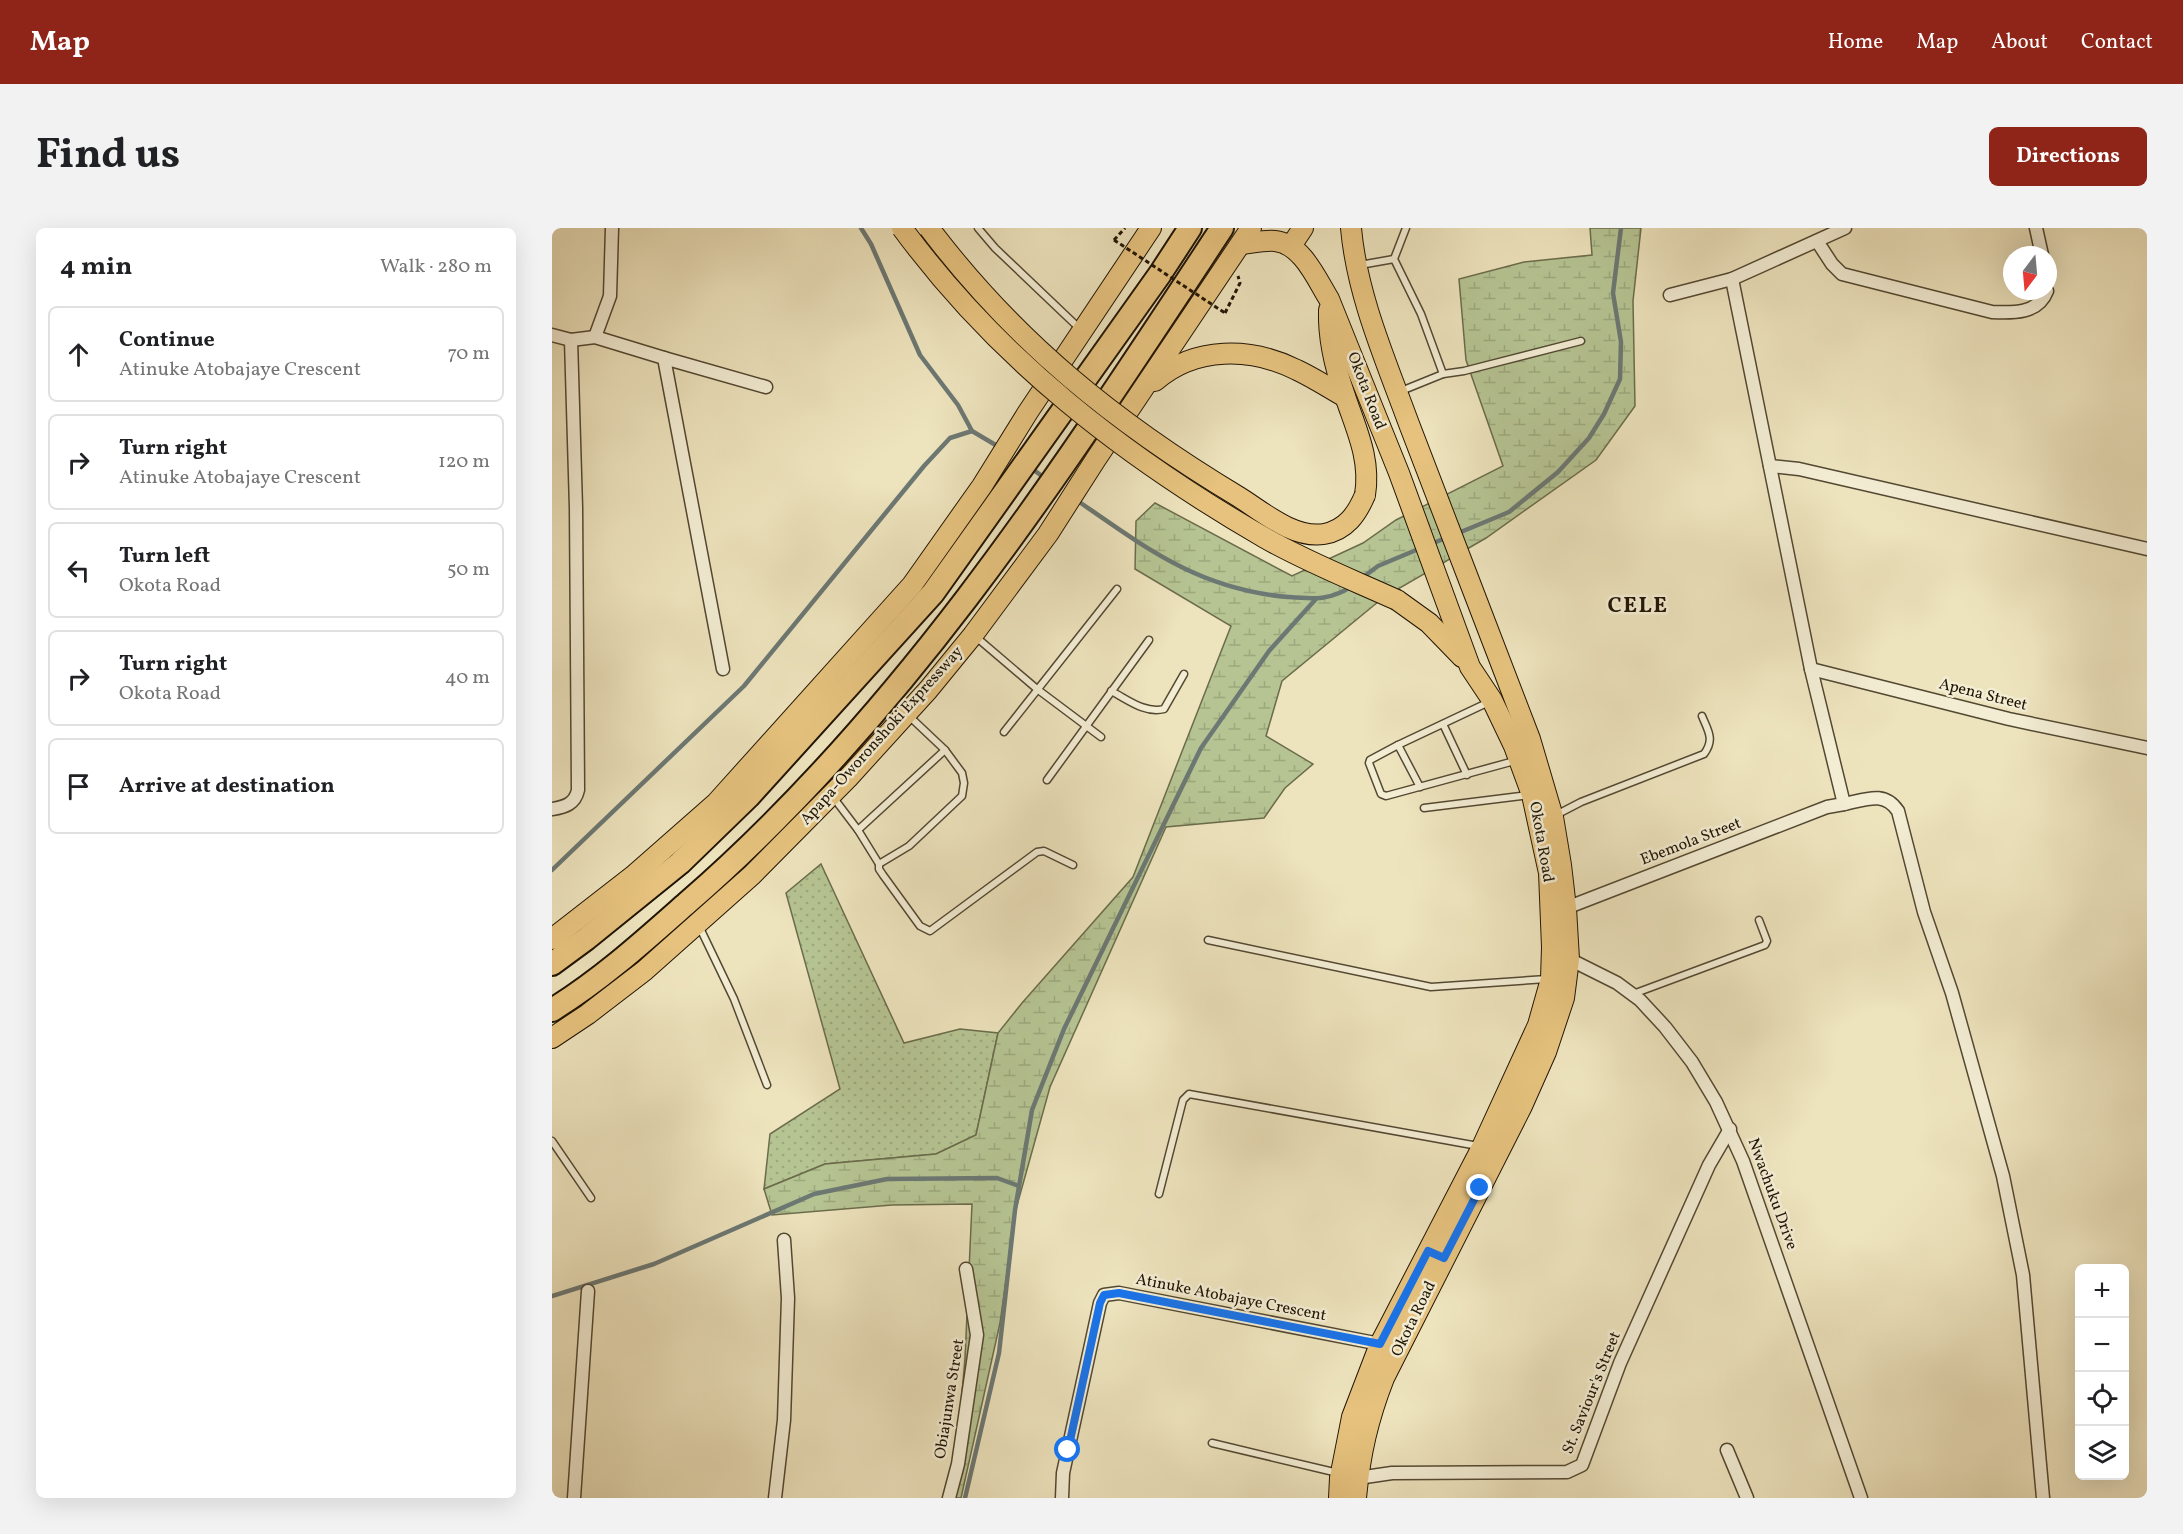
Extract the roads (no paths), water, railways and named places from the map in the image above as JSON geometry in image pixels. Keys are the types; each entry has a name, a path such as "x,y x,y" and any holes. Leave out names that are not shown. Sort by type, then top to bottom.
{"highway":[{"path":"552,964 680,863 749,796 933,592 1160,274 1190,228"},
{"name":"Apapa-Oworonshoki Expressway","path":"552,1010 627,956 718,876 801,794 878,711 1027,519 1087,452 1222,228"}],"main road":[{"path":"902,228 964,306 1003,346 1074,409 1114,440 1175,482 1266,539 1397,600 1429,623 1470,667"},
{"path":"929,228 983,295 1024,338 1059,369 1132,427 1233,494 1294,530 1314,534 1334,531 1353,518 1365,495 1367,479 1362,442 1334,361 1328,330 1329,298"},
{"path":"552,939 633,876 716,803 912,585 982,486 1028,412 1151,228"},
{"path":"1246,236 1291,246 1303,228"},
{"name":"Okota Road","path":"1339,1498 1360,1457 1371,1412 1384,1378 1424,1302 1436,1254 1538,1025 1551,979 1552,947 1549,873 1521,748 1468,576 1367,308 1356,265 1351,228"},
{"name":"Apapa-Oworonshoki Expressway","path":"552,1038 644,971 752,875 906,713 973,635 1048,534 1087,452 1127,412 1246,236"},
{"name":"Okota Road","path":"1291,246 1314,274 1329,298 1399,473 1470,667 1521,748 1553,816 1566,908 1569,959 1564,998 1546,1052 1522,1106 1436,1254 1380,1344 1352,1417 1349,1476 1356,1498"},
{"path":"1127,412 1150,385 1167,370 1184,361 1219,353 1238,353 1275,360 1297,369 1345,397"}],"street":[{"path":"595,337 610,296 612,228"},
{"path":"1670,295 1732,279 1845,228"},
{"path":"2036,228 2040,246"},
{"path":"1817,241 1832,264 1842,274 1992,312 2015,313 2034,308 2044,300"},
{"path":"1732,279 1812,669 1844,804"},
{"path":"552,335 571,340 595,337 766,387"},
{"path":"552,809 566,806 573,801 578,790 576,508 571,340"},
{"path":"664,358 723,669"},
{"path":"1770,466 1799,469 2147,549"},
{"name":"Apena Street","path":"1812,669 2008,718 2147,748"},
{"name":"Ebemola Street","path":"1566,908 1827,807 1876,797 1887,799 1898,811 1924,912 1952,993 2003,1176 2023,1275 2043,1498"},
{"name":"Nwachuku Drive","path":"1569,959 1617,983 1641,1000 1692,1062 1730,1129 1861,1498"},
{"name":"St. Saviour's Street","path":"1349,1476 1392,1473 1567,1472 1582,1465 1620,1363 1709,1165 1730,1129"},
{"path":"775,1498 785,1410 788,1298 784,1240"},
{"name":"Obiajunwa Street","path":"949,1498 958,1464 977,1335 966,1269"},
{"path":"574,1498 588,1291"},
{"name":"Atinuke Atobajaye Crescent","path":"1062,1498 1063,1473 1100,1303 1104,1295 1119,1293 1380,1344"},
{"path":"1727,1450 1747,1498"}],"lane":[{"path":"978,228 995,248 1082,330"},
{"path":"1406,228 1394,259 1421,314 1443,374"},
{"path":"1356,265 1394,259"},
{"path":"1397,392 1443,374 1464,371 1581,341"},
{"path":"1004,732 1117,589"},
{"path":"973,635 1037,689 1101,736"},
{"path":"1047,780 1149,640"},
{"path":"1111,691 1155,711 1164,709 1184,674"},
{"path":"1492,700 1370,760 1369,763 1381,794 1386,796 1467,775 1521,748"},
{"path":"879,864 909,846 962,796 964,783 962,772 945,750 906,713"},
{"path":"1553,816 1581,802 1704,754 1710,746 1710,737 1702,716"},
{"path":"1443,724 1467,775"},
{"path":"1398,745 1420,787"},
{"path":"858,830 945,750"},
{"path":"831,794 858,830 879,864 883,875 920,926 930,931 1037,852 1044,851 1073,865"},
{"path":"1424,808 1532,795"},
{"path":"1632,994 1765,945 1767,941 1759,920"},
{"path":"698,923 734,999 767,1085"},
{"path":"1208,940 1431,987 1551,979"},
{"path":"1160,1194 1183,1100 1189,1094 1482,1147"},
{"path":"552,1142 591,1198"},
{"path":"1212,1443 1349,1476"}],"waterway":[{"path":"861,228 871,244 920,355 958,405 972,431"},
{"path":"1456,534 1509,512 1558,472 1589,438 1604,414 1620,379 1621,342 1613,293 1621,228"},
{"path":"552,870 744,686 924,466 950,438 972,431 999,447"},
{"path":"1031,468 1046,479"},
{"path":"1075,499 1174,563 1227,585 1256,593 1314,598 1337,594 1353,585"},
{"path":"1431,544 1448,537"},
{"path":"1362,578 1378,566 1421,548"},
{"path":"965,1498 999,1353 1015,1210 1032,1110 1064,1029 1201,748 1269,651 1315,600"},
{"path":"552,1296 654,1264 814,1194 887,1179 997,1178 1019,1186"}],"district":[{"name":"CELE","path":"1638,606"}]}
